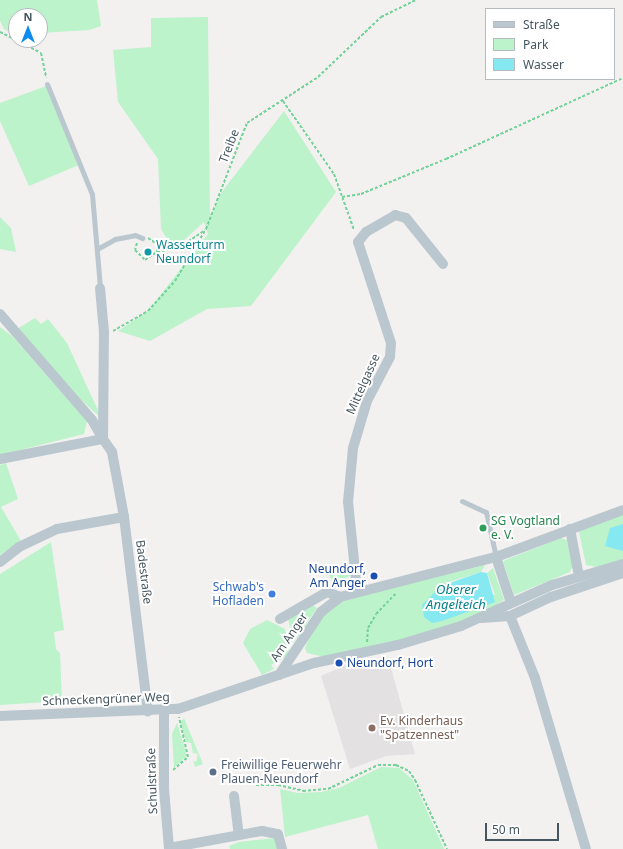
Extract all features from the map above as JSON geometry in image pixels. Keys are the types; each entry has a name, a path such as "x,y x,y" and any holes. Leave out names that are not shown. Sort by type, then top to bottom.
{"street":[{"path":"358,242 366,232 395,215 406,218 443,264"},
{"name":"Mittelgasse","path":"357,590 348,502 353,448 367,401 390,358 391,343 358,242"},
{"path":"0,459 103,439 104,332 100,288"},
{"name":"Badestraße","path":"0,314 92,420 112,452 124,517 148,712"},
{"name":"Am Anger","path":"279,675 321,612 340,597 357,590 496,556 623,510"},
{"path":"0,562 19,547 57,529 124,517"},
{"path":"570,529 579,576"},
{"path":"496,556 511,603"},
{"name":"Am Anger","path":"279,675 366,649 398,645 482,618 511,603 579,576 623,564"},
{"name":"Am Anger","path":"482,618 510,616 551,598 623,573"},
{"path":"280,619 327,592 340,597"},
{"path":"510,616 535,678 586,849"},
{"name":"Schneckengrüner Weg","path":"0,716 164,712 178,709 279,675"},
{"name":"Schulstraße","path":"164,712 164,772 169,849"},
{"path":"234,796 239,835"},
{"path":"169,849 239,835 272,832 278,834 282,849"}],"lane":[{"path":"47,84 92,194 100,288"},
{"path":"97,249 115,239 135,235 142,238"},
{"path":"462,501 486,512 496,556"}],"path":[{"name":"Treibe","path":"104,332 118,331 148,311 175,281 206,229 247,123 268,107 283,101 318,77 381,17 416,0"},
{"path":"0,32 41,53 47,84"},
{"path":"342,197 361,194 446,159 623,78"},
{"path":"283,101 334,174 358,242"},
{"path":"157,252 180,247 206,229"},
{"path":"142,238 151,238 157,244 157,252 153,258 138,257 137,243 142,238"},
{"path":"366,649 368,628 376,614 398,591"},
{"path":"164,772 174,770 188,757 178,709"},
{"path":"256,785 278,785 303,791 328,789 378,765 396,765 409,771 416,780 448,849"}],"shaded area":[{"name":"Ev. Kinderhaus \"Spatzennest\"","path":"388,657 415,754 386,756 350,769 321,676 346,665"}],"green space":[{"path":"0,0 97,0 101,26 89,30 48,33 48,8 8,8 8,31 4,29 0,21"},
{"path":"208,17 210,216 221,193 284,111 336,192 251,306 207,309 150,341 118,331 148,311 208,234 204,222 181,243 169,242 161,229 158,159 118,102 113,50 151,47 151,18"},
{"path":"46,86 81,164 29,186 0,121 0,103"},
{"path":"0,217 11,228 16,252 0,249"},
{"path":"35,318 41,324 48,319 67,343 102,419 70,390 17,329"},
{"path":"0,327 12,336 87,421 84,434 0,455"},
{"path":"6,463 18,499 1,507 21,541 0,555 0,465"},
{"path":"623,513 623,560 596,567 586,565 579,532 585,526"},
{"path":"561,538 567,540 573,566 570,572 514,595 503,561"},
{"path":"51,542 64,630 54,632 56,649 60,653 62,701 0,705 0,574"},
{"path":"485,565 481,572 449,582 495,595 487,573 493,568 504,600 479,617 395,642 324,657 307,653 305,648 312,630 335,602"},
{"path":"351,568 351,575 338,583 334,583 329,575"},
{"path":"312,605 317,608 294,642 288,619"},
{"path":"267,620 285,629 289,647 288,655 271,665 274,669 262,675 243,643 250,629"},
{"path":"184,718 203,764 195,767 193,761 196,762 198,754 193,753 191,743 186,742 180,723"},
{"path":"177,723 187,756 174,768 172,734"},
{"path":"381,767 399,768 413,780 444,849 378,849 368,815 285,837 280,789 298,793 321,792 339,788"},
{"path":"275,838 277,849 230,849 229,846 239,842"}],"water":[{"path":"623,524 623,551 605,546 610,528"},
{"name":"Oberer Angelteich","path":"481,572 487,573 495,602 442,621 432,623 424,617 422,605 441,586"}],"place":[{"name":"Wasserturm Neundorf","path":"148,252"},
{"name":"SG Vogtland e. V.","path":"483,528"},
{"name":"Neundorf, Am Anger","path":"374,576"},
{"name":"Schwab's Hofladen","path":"272,594"},
{"name":"Neundorf, Hort","path":"339,663"},
{"name":"Ev. Kinderhaus \"Spatzennest\"","path":"372,728"},
{"name":"Freiwillige Feuerwehr Plauen-Neundorf","path":"213,772"}]}
